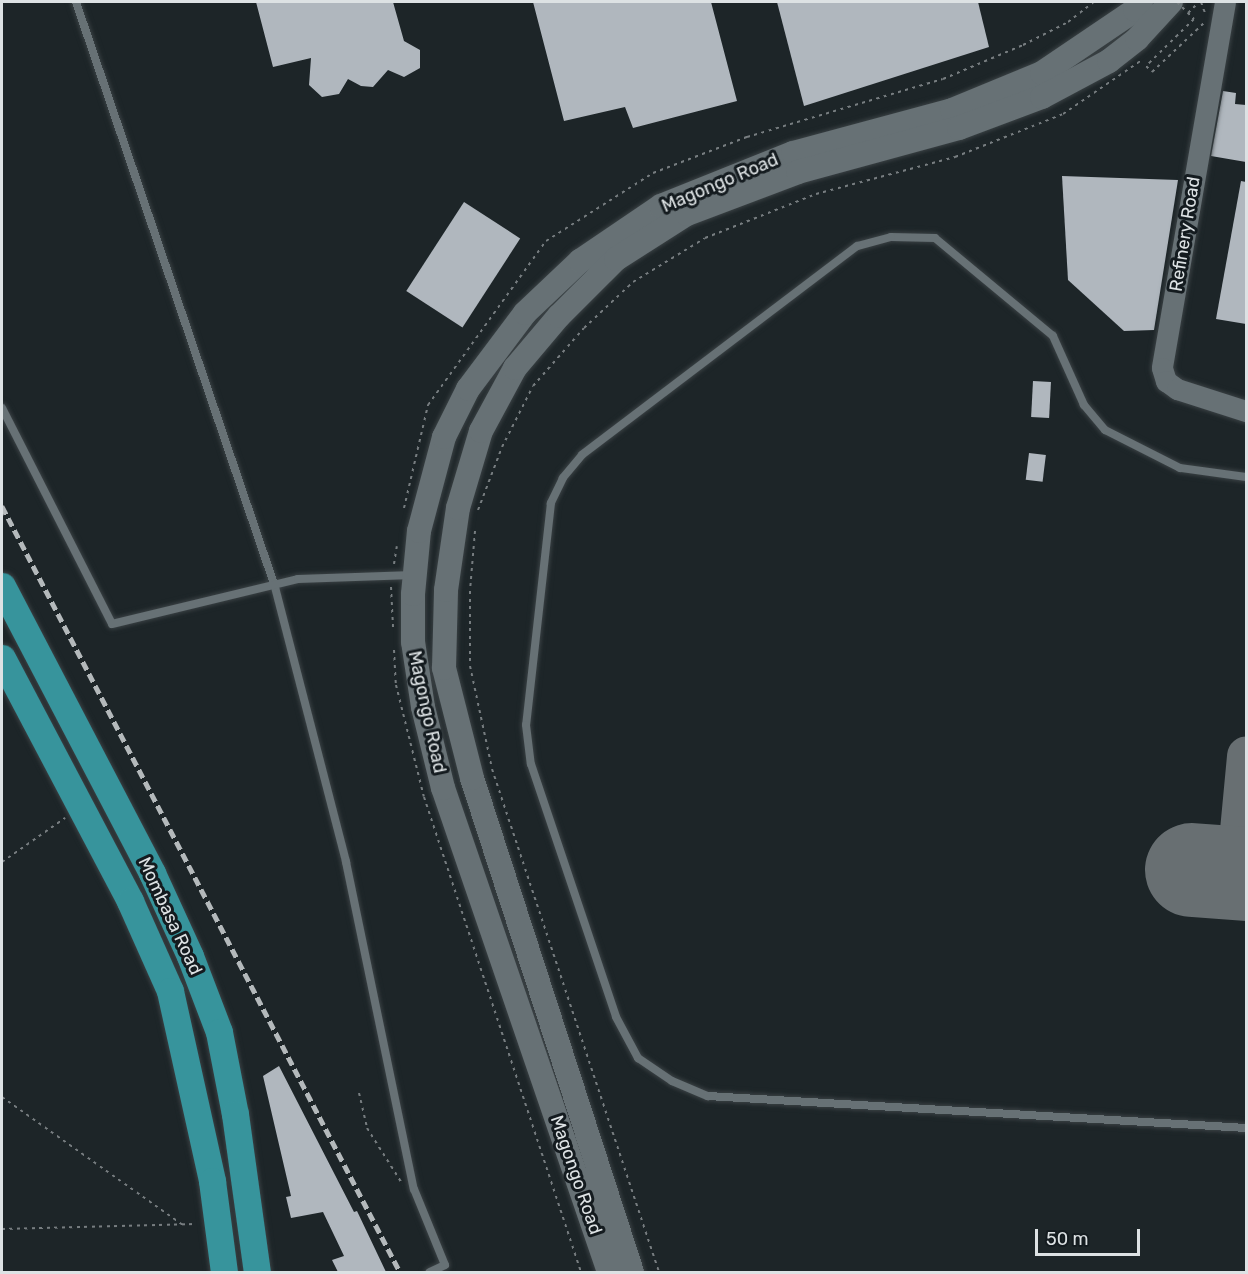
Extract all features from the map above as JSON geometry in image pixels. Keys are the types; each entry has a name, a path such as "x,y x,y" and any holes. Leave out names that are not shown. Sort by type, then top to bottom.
{"highway":[{"name":"Mombasa Road","path":"2,586 152,873 190,956 219,1032 236,1114 257,1272"},
{"name":"Mombasa Road","path":"2,658 82,806 130,901 170,991 220,1223 224,1272"}],"main road":[{"name":"Magongo Road","path":"609,1272 444,788 423,707 403,574 419,531 444,437 468,389 525,313 580,261 661,206 793,153 952,110 1042,73 1135,10 1141,2"},
{"name":"Magongo Road","path":"632,1272 472,778 444,668 447,590 458,508 482,431 515,368 559,316 616,259 687,214 798,172 959,128 1042,98 1110,61 1177,10"},
{"path":"444,788 472,778"}],"street":[{"name":"Refinery Road","path":"1225,2 1162,368 1166,381 1177,389 1246,411"}],"lane":[{"path":"76,2 275,587 346,862 414,1189 445,1265 430,1272"},
{"path":"1246,477 1180,468 1105,430 1084,405 1053,336 935,238 891,237 857,246 582,455 563,478 551,503 526,725 531,764 616,1017 638,1058 672,1081 708,1096 1246,1128"},
{"path":"2,408 112,624 275,587 298,579 403,574"}],"path":[{"path":"403,516 428,405 546,241 653,173 747,136 943,79 1023,45 1068,22 1094,2"},
{"path":"1177,10 1200,2 1207,20 1152,72 1146,66 1194,18 1178,2"},
{"path":"477,516 502,447 533,386 633,282 705,238 749,220 816,194 955,157 1063,114 1132,70 1149,53"},
{"path":"476,526 470,591 470,666 492,769 659,1272"},
{"path":"399,539 403,574"},
{"path":"390,585 393,629"},
{"path":"393,640 396,685 424,797 581,1272"},
{"path":"2,862 82,806"},
{"path":"359,1093 368,1128 398,1183 414,1189"},
{"path":"2,1096 183,1225"},
{"path":"2,1229 220,1223"}],"building":[{"path":"256,2 393,2 404,41 420,50 420,68 404,77 388,70 373,87 361,86 348,79 339,94 322,97 309,85 311,58 273,67"},
{"path":"533,2 711,2 737,101 633,128 625,107 564,121"},
{"path":"777,2 978,2 989,47 804,106"},
{"path":"1223,91 1236,93 1235,104 1246,105 1246,162 1211,156"},
{"path":"1062,176 1178,180 1154,330 1124,331 1068,280"},
{"path":"1241,181 1246,182 1246,324 1216,319"},
{"path":"464,202 520,238 462,327 406,291"},
{"path":"1033,381 1051,382 1049,418 1031,417"},
{"path":"1029,453 1046,455 1043,482 1026,480"},
{"path":"279,1066 354,1212 357,1211 386,1272 338,1272 332,1260 344,1256 323,1212 291,1218 286,1197 291,1196 263,1076"}],"taxiway":[{"path":"1235,873 1246,756"}],"runway":[{"path":"1192,870 1246,874"}],"railway":[{"path":"2,506 400,1272"}]}
